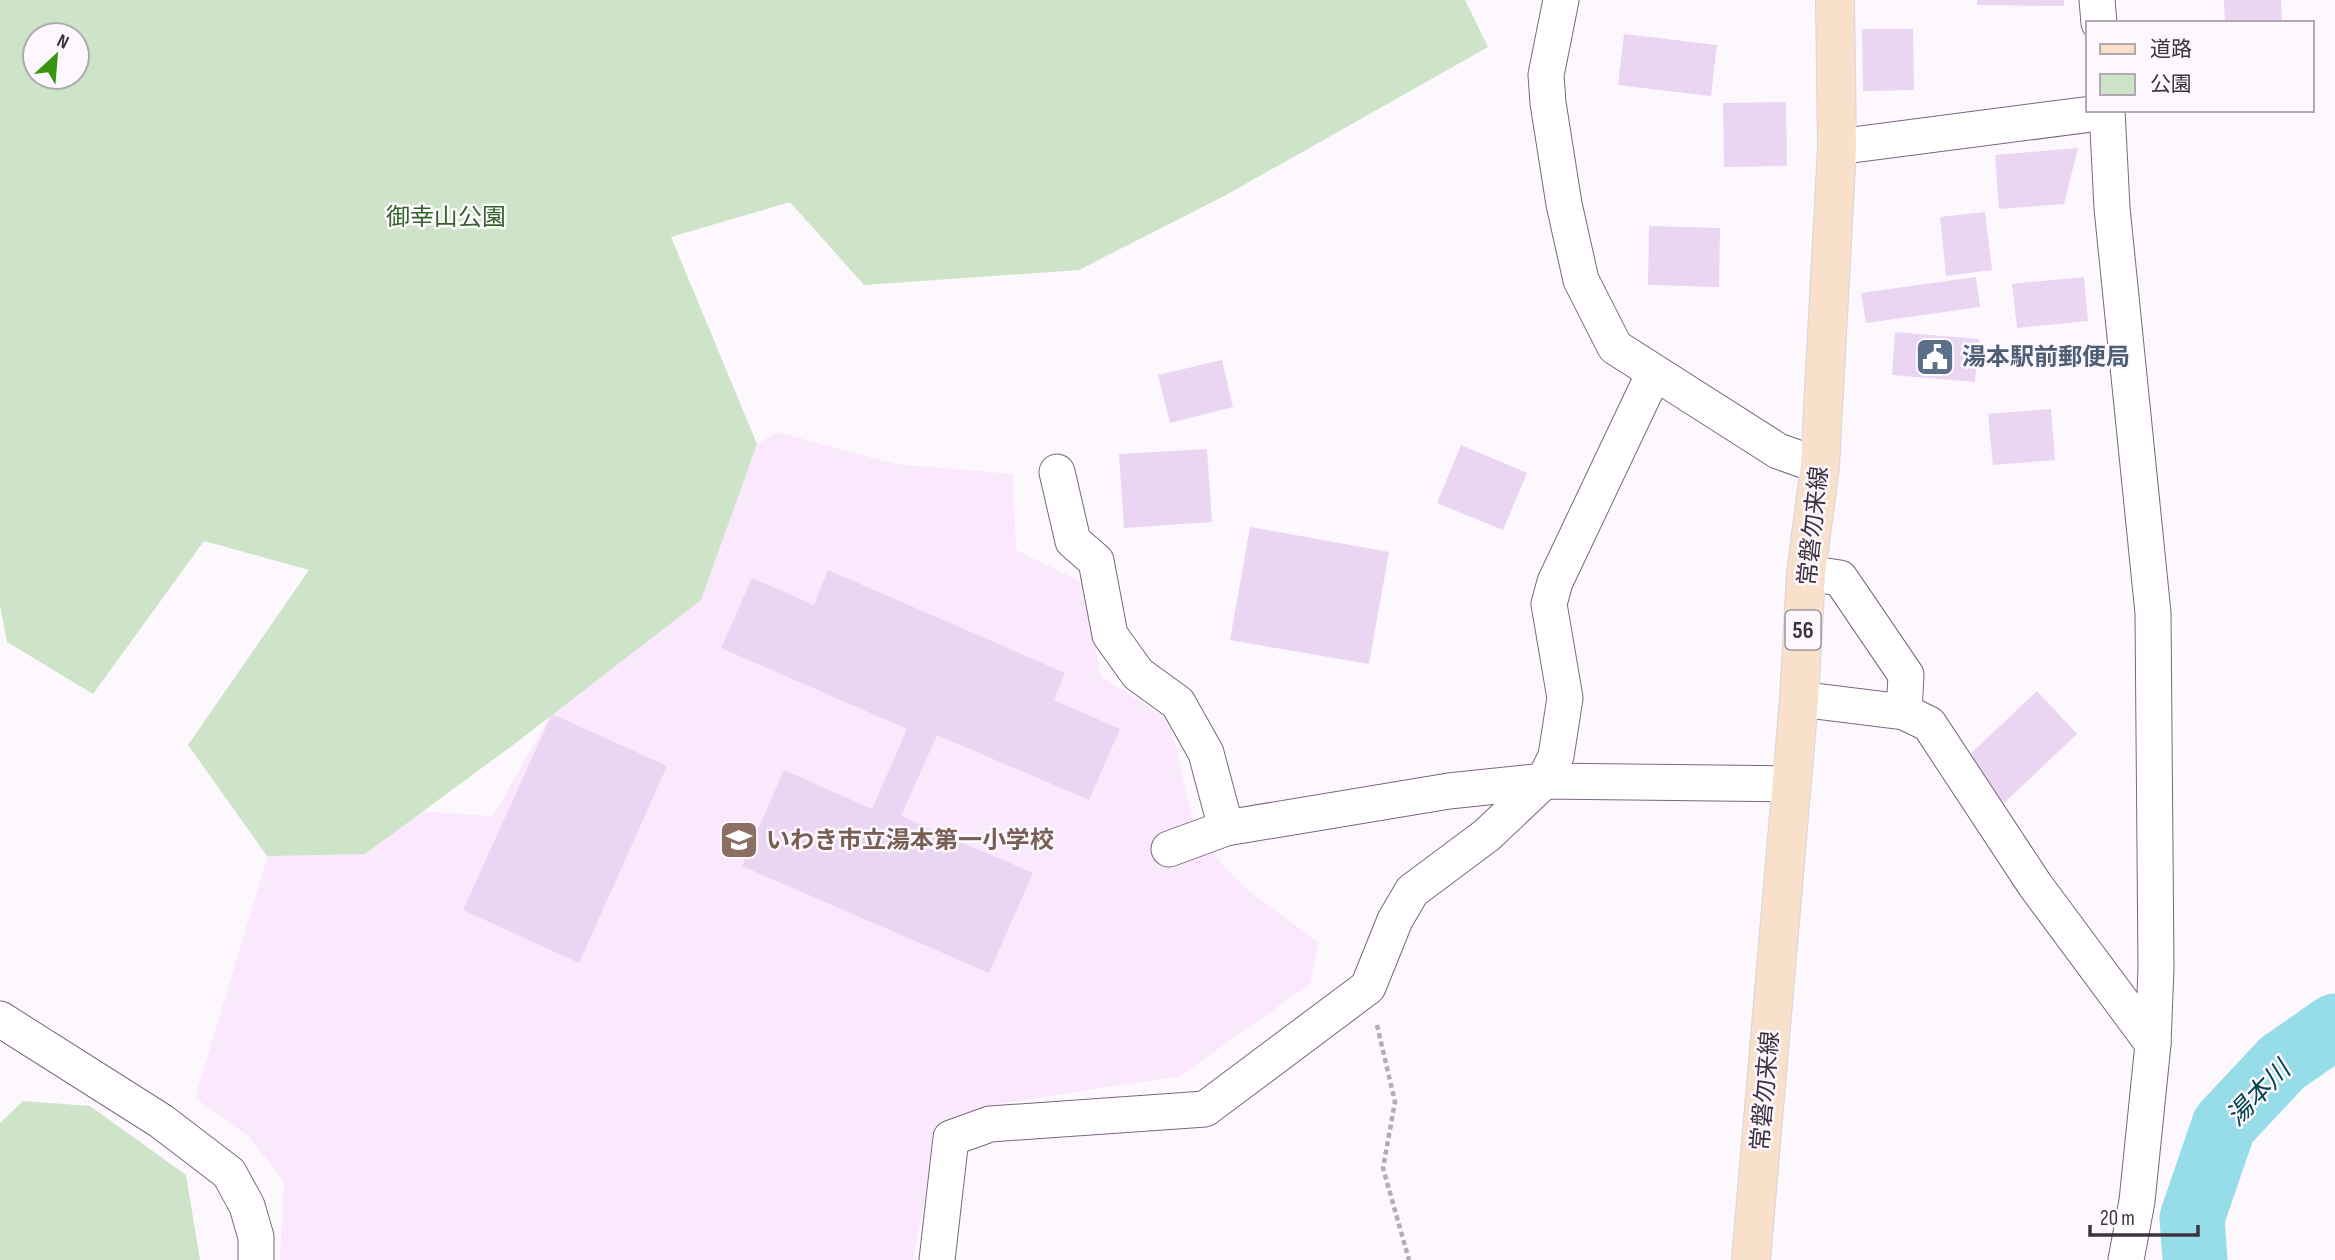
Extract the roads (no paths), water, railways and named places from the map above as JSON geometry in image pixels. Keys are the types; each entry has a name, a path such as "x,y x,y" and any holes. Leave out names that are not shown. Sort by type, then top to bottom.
{"main road":[{"name":"常磐勿来線","path":"1751,1260 1799,699 1806,573 1820,466 1837,147 1835,0"}],"street":[{"path":"1561,0 1546,75 1548,103 1564,204 1581,280 1615,347 1778,451 1820,466"},
{"path":"2097,0 2099,21"},
{"path":"1837,147 2100,112"},
{"path":"2107,112 2114,221 2153,613 2156,968 2153,1044 2137,1201 2126,1260"},
{"path":"937,1260 951,1138 990,1124 1205,1109 1368,986 1395,920 1412,891 1487,835 1544,781 1556,756 1565,698 1549,604 1555,582 1654,373"},
{"path":"1057,472 1073,541 1096,561 1110,635 1139,674 1178,703 1206,753 1226,828"},
{"path":"1806,573 1839,578 1906,676 1904,712"},
{"path":"1799,699 1904,712 1929,724 2035,885 2153,1044"},
{"path":"1169,849 1226,828 1449,791 1544,781 1791,784"},
{"path":"0,1019 161,1121 229,1173 247,1206 256,1237 256,1260"}],"waterway":[{"name":"湯本川","path":"2195,1260 2192,1218 2224,1125 2282,1063 2335,1026"}],"place":[{"name":"湯本駅前郵便局","path":"1935,357"},
{"name":"いわき市立湯本第一小学校","path":"739,840"}],"park label":[{"name":"御幸山公園","path":"446,217"}]}
